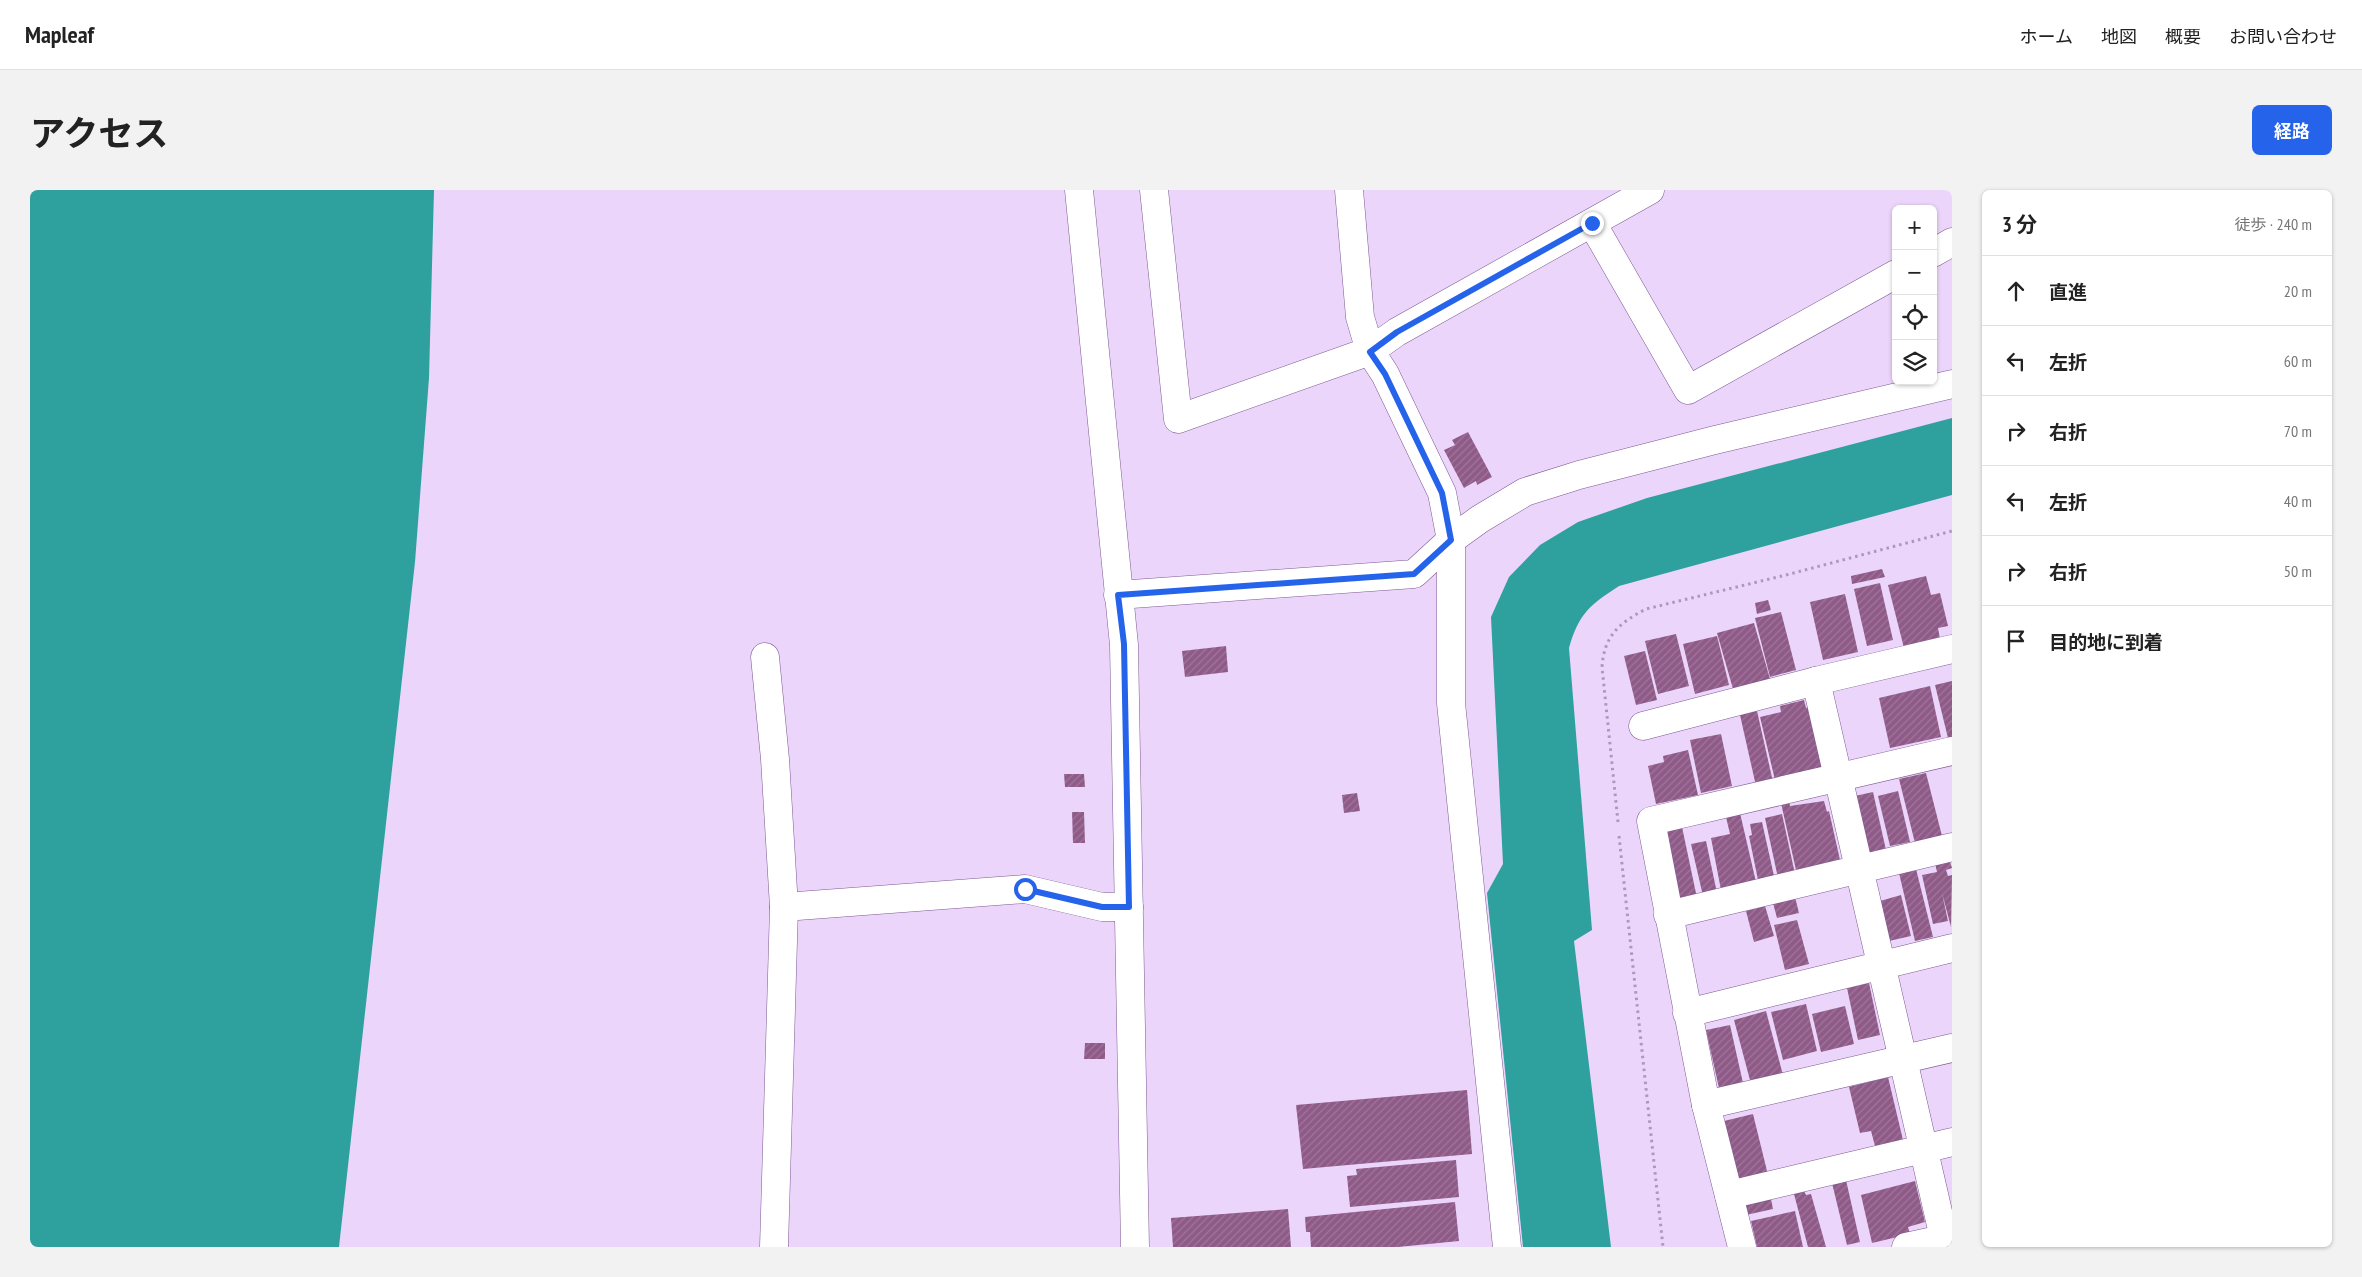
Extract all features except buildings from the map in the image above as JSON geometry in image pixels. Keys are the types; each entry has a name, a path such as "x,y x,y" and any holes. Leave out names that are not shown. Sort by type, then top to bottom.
{"street":[{"path":"1079,190 1124,644 1134,1247"},
{"path":"1154,190 1178,419 1370,352 1397,332 1650,190"},
{"path":"1348,190 1360,317 1370,352 1385,374 1442,493 1451,540 1451,703 1507,1247"},
{"path":"1592,223 1688,390 1892,276"},
{"path":"1937,250 1952,242"},
{"path":"1118,595 1414,574 1451,540 1480,519 1525,492 1579,475 1715,440 1952,384"},
{"path":"1643,726 1816,681 1952,649"},
{"path":"765,657 775,759 784,907 774,1247"},
{"path":"1816,681 1923,1148 1948,1238 1906,1247"},
{"path":"1742,1247 1706,1105 1651,821 1952,751"},
{"path":"1668,915 1952,847"},
{"path":"784,907 1025,889 1102,907 1129,907"},
{"path":"1687,1013 1952,948"},
{"path":"1706,1105 1952,1048"},
{"path":"1729,1195 1952,1142"}],"shaded area":[{"path":"30,190 434,190 429,378 415,562 339,1247 30,1247"},
{"path":"1952,418 1952,495 1619,586 1593,605 1577,626 1569,648 1592,930 1574,941 1611,1247 1523,1247 1487,893 1503,864 1491,617 1509,577 1540,545 1578,522 1647,498"}],"route":[{"path":"1025,889 1102,907 1129,907 1124,644 1118,595 1414,574 1451,540 1442,493 1385,374 1370,352 1397,332 1592,223"}]}
